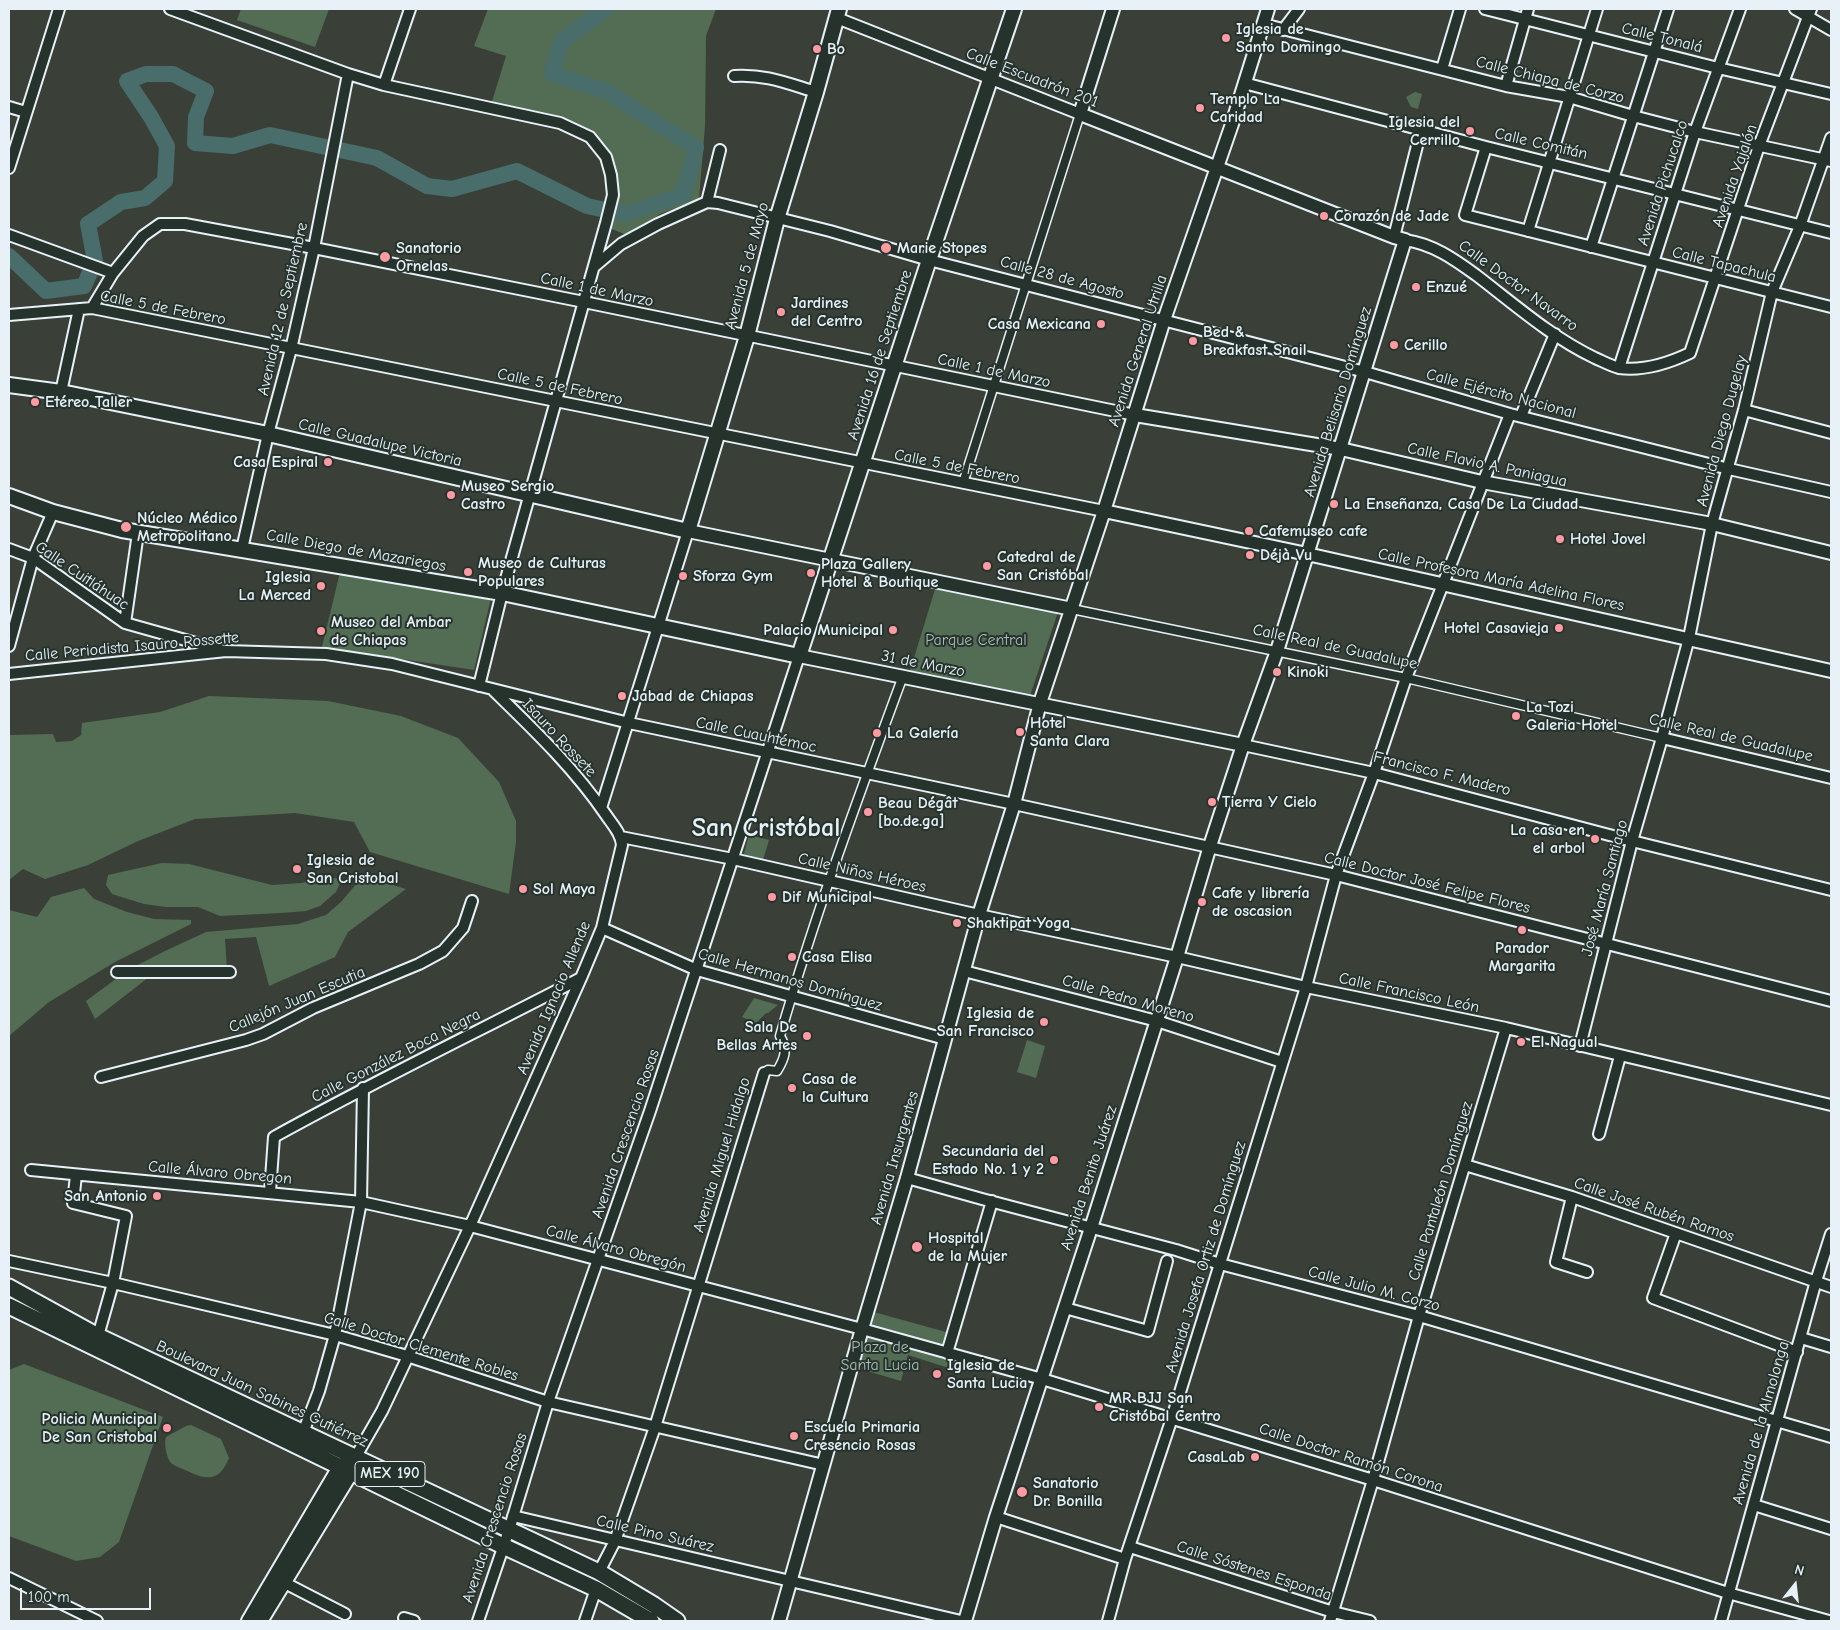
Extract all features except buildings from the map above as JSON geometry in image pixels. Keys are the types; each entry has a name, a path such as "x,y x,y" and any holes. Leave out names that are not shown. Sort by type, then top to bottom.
{"main road":[{"name":"Avenida 16 de Septiembre","path":"799,656 894,365 1014,9"},
{"name":"Avenida 5 de Mayo","path":"688,531 747,336 777,219 838,14"},
{"name":"Calle Guadalupe Victoria","path":"9,385 61,392 268,434 529,496 688,531"},
{"name":"Calle Diego de Mazariegos","path":"9,496 53,512 138,533 502,593 799,656"},
{"name":"MEX 190","path":"9,1287 98,1336"},
{"name":"Boulevard Juan Sabines Gutiérrez","path":"9,1306 78,1340 301,1439"},
{"name":"Boulevard Juan Sabines Gutiérrez","path":"98,1336 301,1439 503,1546 596,1589 651,1621"},
{"name":"Boulevard Juan Sabines Gutiérrez","path":"349,1465 511,1523 599,1572 677,1621"},
{"path":"260,1621 284,1582 349,1465"},
{"path":"249,1621 349,1465"}],"street":[{"path":"9,168 59,9"},
{"path":"170,9 199,14 348,74 384,84 560,123 590,137 606,157 611,174 613,194 595,266 502,593 479,686"},
{"path":"384,84 410,9"},
{"path":"963,483 1113,9"},
{"name":"Avenida General Utrilla","path":"1040,704 1135,415 1164,320 1268,9"},
{"path":"1284,30 1299,9"},
{"path":"1442,69 1460,9"},
{"name":"Calle Tonalá","path":"1485,9 1718,68 1831,94"},
{"path":"1506,86 1528,9"},
{"path":"1528,231 1597,9"},
{"path":"1591,247 1612,177 1668,9"},
{"name":"Avenida Pichucalco","path":"1619,368 1675,194 1740,9"},
{"path":"1796,9 1810,13 1831,30"},
{"name":"Avenida Yajalón","path":"1690,353 1759,146 1810,13"},
{"name":"Calle Escuadrón 201","path":"838,14 990,79 1216,167"},
{"name":"Calle Chiapa de Corzo","path":"1263,24 1506,86 1569,97 1696,132 1827,160"},
{"name":"Avenida 12 de Septiembre","path":"242,549 314,248 348,74"},
{"path":"734,76 752,74 763,76 816,92"},
{"name":"Calle Comitán","path":"1244,83 1486,147 1831,233"},
{"path":"9,106 26,112"},
{"path":"1400,238 1422,130"},
{"name":"Avenida Diego Dugelay","path":"1662,738 1689,638 1712,524 1729,469 1772,292 1827,160 1831,138"},
{"name":"Calle Tapachula","path":"1486,147 1465,215 1831,306"},
{"path":"595,266 621,244 658,224 707,202 720,150"},
{"name":"Calle Doctor Navarro","path":"1216,167 1400,238 1419,242 1448,254 1578,350 1619,368 1645,367 1678,359 1690,353"},
{"name":"Calle 28 de Agosto","path":"707,202 718,203 830,231 929,260 1164,320"},
{"name":"Calle 1 de Marzo","path":"92,308 108,270 144,236 160,224 185,224 584,302 1135,415"},
{"path":"9,235 108,270"},
{"name":"Avenida Belisario Domínguez","path":"1243,745 1277,651 1365,372 1400,238"},
{"name":"Calle 5 de Febrero","path":"9,315 92,308 1104,511"},
{"path":"61,392 79,309"},
{"name":"Calle Ejército Nacional","path":"1164,320 1365,372 1510,414 1729,469 1831,492"},
{"path":"1521,416 1555,334"},
{"path":"1744,410 1831,433"},
{"name":"Avenida Josefa Ortiz de Domínguez","path":"1108,1621 1306,988 1336,875 1374,773 1406,678 1510,414"},
{"name":"Calle Flavio A. Paniagua","path":"1135,415 1341,449 1482,482 1712,524 1831,552"},
{"name":"Calle Profesora María Adelina Flores","path":"1104,511 1689,638 1831,671"},
{"path":"9,646 33,558 53,512"},
{"path":"621,837 601,808 688,531"},
{"name":"Calle Guadalupe Victoria","path":"688,531 830,560"},
{"path":"125,623 138,533"},
{"name":"Calle Cuitláhuac","path":"9,549 33,558 125,623 226,651"},
{"name":"Calle Real de Guadalupe","path":"830,560 1406,678 1831,778"},
{"name":"Calle Periodista Isauro Rossette","path":"9,674 226,651 326,654 392,664 494,690"},
{"name":"31 de Marzo","path":"799,656 1040,704"},
{"name":"Avenida Crescencio Rosas","path":"478,1621 511,1523 548,1402 697,970 799,656"},
{"name":"Avenida Miguel Hidalgo","path":"599,1572 615,1541 655,1427 764,1073 768,1070 777,1071 786,1053 785,1043 780,1036 791,997 867,773 903,676"},
{"name":"Calle Cuauhtémoc","path":"494,690 629,723 1014,804"},
{"name":"Isauro Rossete","path":"494,690 558,754 601,808"},
{"name":"Francisco F. Madero","path":"1040,704 1374,773 1632,841 1831,890"},
{"name":"Avenida Insurgentes","path":"779,1621 907,1178 979,915 1014,804 1040,704"},
{"name":"José María Santiago","path":"1580,1046 1632,841 1662,738"},
{"name":"Avenida Benito Juárez","path":"963,1621 1091,1228 1243,745"},
{"name":"Calle Doctor José Felipe Flores","path":"1014,804 1336,875 1831,1001"},
{"name":"Calle Niños Héroes","path":"621,837 734,859 979,915"},
{"name":"Avenida Ignacio Allende","path":"349,1465 382,1411 470,1226 581,978 602,928 622,845 621,837"},
{"name":"Callejón Juan Escutia","path":"100,1077 263,1034 313,1008 419,964 444,951 463,928 472,900"},
{"name":"Calle Francisco León","path":"979,915 1177,957 1306,988 1506,1028 1831,1105"},
{"name":"Calle Hermanos Domínguez","path":"602,928 697,970 945,1039"},
{"name":"Calle Pedro Moreno","path":"964,971 1157,1021 1282,1062"},
{"path":"116,972 230,972"},
{"name":"Calle González Boca Negra","path":"270,1192 274,1137 363,1088 450,1046 581,978"},
{"name":"Calle Pantaleón Domínguez","path":"1332,1617 1418,1316 1506,1028"},
{"path":"1598,1134 1620,1056"},
{"path":"301,1439 319,1391 334,1335 361,1202 363,1088"},
{"name":"Calle José Rubén Ramos","path":"1465,1165 1572,1197 1831,1287"},
{"name":"Calle Álvaro Obregon","path":"31,1170 361,1202"},
{"path":"76,1175 73,1203 126,1216 113,1283 98,1336"},
{"name":"Calle Julio M. Corzo","path":"907,1178 1418,1316 1831,1437"},
{"path":"1572,1197 1556,1262 1587,1272"},
{"path":"948,1353 992,1201"},
{"name":"Calle Álvaro Obregón","path":"361,1202 470,1226 862,1329"},
{"path":"1676,1233 1653,1298 1797,1352"},
{"name":"Avenida de la Almolonga","path":"1721,1621 1816,1281 1829,1252 1831,1234"},
{"name":"Calle Doctor Clemente Robles","path":"9,1261 113,1283 334,1335 408,1356 548,1402 824,1465"},
{"path":"1065,1308 1148,1331 1168,1261"},
{"name":"Calle Doctor Ramón Corona","path":"862,1329 1042,1379 1172,1418 1728,1593 1829,1621"},
{"path":"1801,1338 1831,1348"},
{"path":"1754,1505 1831,1529"},
{"path":"996,1517 1126,1560"},
{"name":"Calle Pino Suárez","path":"511,1523 615,1541 963,1621"},
{"name":"Calle Sóstenes Esponda","path":"1130,1547 1332,1617 1370,1621"},
{"path":"9,1578 97,1621"},
{"path":"284,1582 346,1614"},
{"path":"585,1621 596,1589"}],"green space":[{"path":"241,9 329,9 315,47 237,20"},
{"path":"488,9 716,9 706,36 705,126 699,199 660,214 629,236 607,227 614,174 591,136 490,108 506,56 474,46"},
{"path":"1415,92 1422,94 1418,109 1411,107 1406,97"},
{"path":"340,572 491,598 474,670 322,647"},
{"name":"Parque Central","path":"936,586 1058,612 1030,696 910,671"},
{"path":"209,696 328,701 401,716 458,738 499,782 516,821 516,842 509,894 370,852 354,822 295,813 195,819 138,841 88,865 45,879 23,869 9,880 9,735 53,734 56,742 72,741 81,735 82,723 160,712"},
{"path":"749,835 769,840 763,860 744,854"},
{"path":"162,863 189,864 272,885 302,883 325,877 342,879 336,892 320,906 306,911 220,916 198,907 166,907 144,904 112,894 106,885 108,875"},
{"path":"363,876 406,889 348,932 335,957 269,986 256,937 225,939 227,969 158,970 95,1019 86,1001 128,970 206,932 298,924 326,915 341,902"},
{"path":"84,888 94,899 127,912 154,919 191,920 191,924 115,962 49,1002 9,1036 9,910 37,917 51,897"},
{"path":"754,998 778,1005 756,1023 742,1017"},
{"path":"1027,1040 1045,1046 1036,1078 1017,1072"},
{"path":"870,1311 946,1332 941,1349 867,1328"},
{"name":"Plaza de Santa Lucia","path":"865,1333 954,1360 952,1369 908,1355 901,1381 857,1368"},
{"path":"24,1364 163,1417 119,1542 100,1557 76,1561 9,1536 9,1370"},
{"path":"191,1425 221,1439 229,1458 221,1472 216,1475 211,1477 199,1476 176,1466 169,1460 165,1443 166,1437"}],"waterway":[{"path":"9,256 46,291 84,286 95,261 88,224 121,202 145,198 165,181 167,146 151,117 127,81 146,74 173,74 206,91 196,117 195,143 233,146 270,135 377,158 427,186 452,189 517,171 587,206 625,214 683,195 696,148 606,91 552,74 561,42 605,9"}],"place":[{"name":"Iglesia de Santo Domingo","path":"1226,38"},
{"name":"Bo","path":"817,49"},
{"name":"Templo La Caridad","path":"1200,108"},
{"name":"Iglesia del Cerrillo","path":"1470,131"},
{"name":"Corazón de Jade","path":"1324,216"},
{"name":"Marie Stopes","path":"886,248"},
{"name":"Sanatorio Ornelas","path":"385,257"},
{"name":"Enzué","path":"1416,287"},
{"name":"Jardines del Centro","path":"781,312"},
{"name":"Casa Mexicana","path":"1101,324"},
{"name":"Bed & Breakfast Snail","path":"1193,341"},
{"name":"Cerillo","path":"1394,345"},
{"name":"Etéreo Taller","path":"35,402"},
{"name":"Casa Espiral","path":"328,462"},
{"name":"Museo Sergio Castro","path":"451,495"},
{"name":"La Enseñanza, Casa De La Ciudad","path":"1334,504"},
{"name":"Núcleo Médico Metropolitano","path":"126,527"},
{"name":"Cafemuseo cafe","path":"1249,531"},
{"name":"Hotel Jovel","path":"1560,539"},
{"name":"Déjà Vu","path":"1250,555"},
{"name":"Catedral de San Cristóbal","path":"987,566"},
{"name":"Museo de Culturas Populares","path":"468,572"},
{"name":"Plaza Gallery Hotel & Boutique","path":"811,573"},
{"name":"Sforza Gym","path":"683,576"},
{"name":"Iglesia La Merced","path":"321,586"},
{"name":"Hotel Casavieja","path":"1559,628"},
{"name":"Palacio Municipal","path":"893,630"},
{"name":"Museo del Ambar de Chiapas","path":"321,631"},
{"name":"Kinoki","path":"1277,672"},
{"name":"Jabad de Chiapas","path":"622,696"},
{"name":"La Tozi Galeria Hotel","path":"1516,716"},
{"name":"Hotel Santa Clara","path":"1020,732"},
{"name":"La Galería","path":"877,733"},
{"name":"Tierra Y Cielo","path":"1212,802"},
{"name":"Beau Dégât [bo.de.ga]","path":"868,812"},
{"name":"La casa en el arbol","path":"1595,839"},
{"name":"Iglesia de San Cristobal","path":"297,869"},
{"name":"Sol Maya","path":"523,889"},
{"name":"Dif Municipal","path":"772,897"},
{"name":"Cafe y librería de oscasion","path":"1202,902"},
{"name":"Shaktipat Yoga","path":"957,923"},
{"name":"Parador Margarita","path":"1522,930"},
{"name":"Casa Elisa","path":"792,957"},
{"name":"Iglesia de San Francisco","path":"1044,1022"},
{"name":"Sala De Bellas Artes","path":"807,1036"},
{"name":"El Nagual","path":"1521,1042"},
{"name":"Casa de la Cultura","path":"792,1088"},
{"name":"Secundaria del Estado No. 1 y 2","path":"1054,1160"},
{"name":"San Antonio","path":"157,1196"},
{"name":"Hospital de la Mujer","path":"917,1247"},
{"name":"Iglesia de Santa Lucia","path":"937,1374"},
{"name":"MR BJJ San Cristóbal Centro","path":"1099,1407"},
{"name":"Policia Municipal De San Cristobal","path":"167,1428"},
{"name":"Escuela Primaria Cresencio Rosas","path":"794,1436"},
{"name":"CasaLab","path":"1255,1457"},
{"name":"Sanatorio Dr. Bonilla","path":"1022,1492"}],"district":[{"name":"San Cristóbal","path":"766,829"}]}
